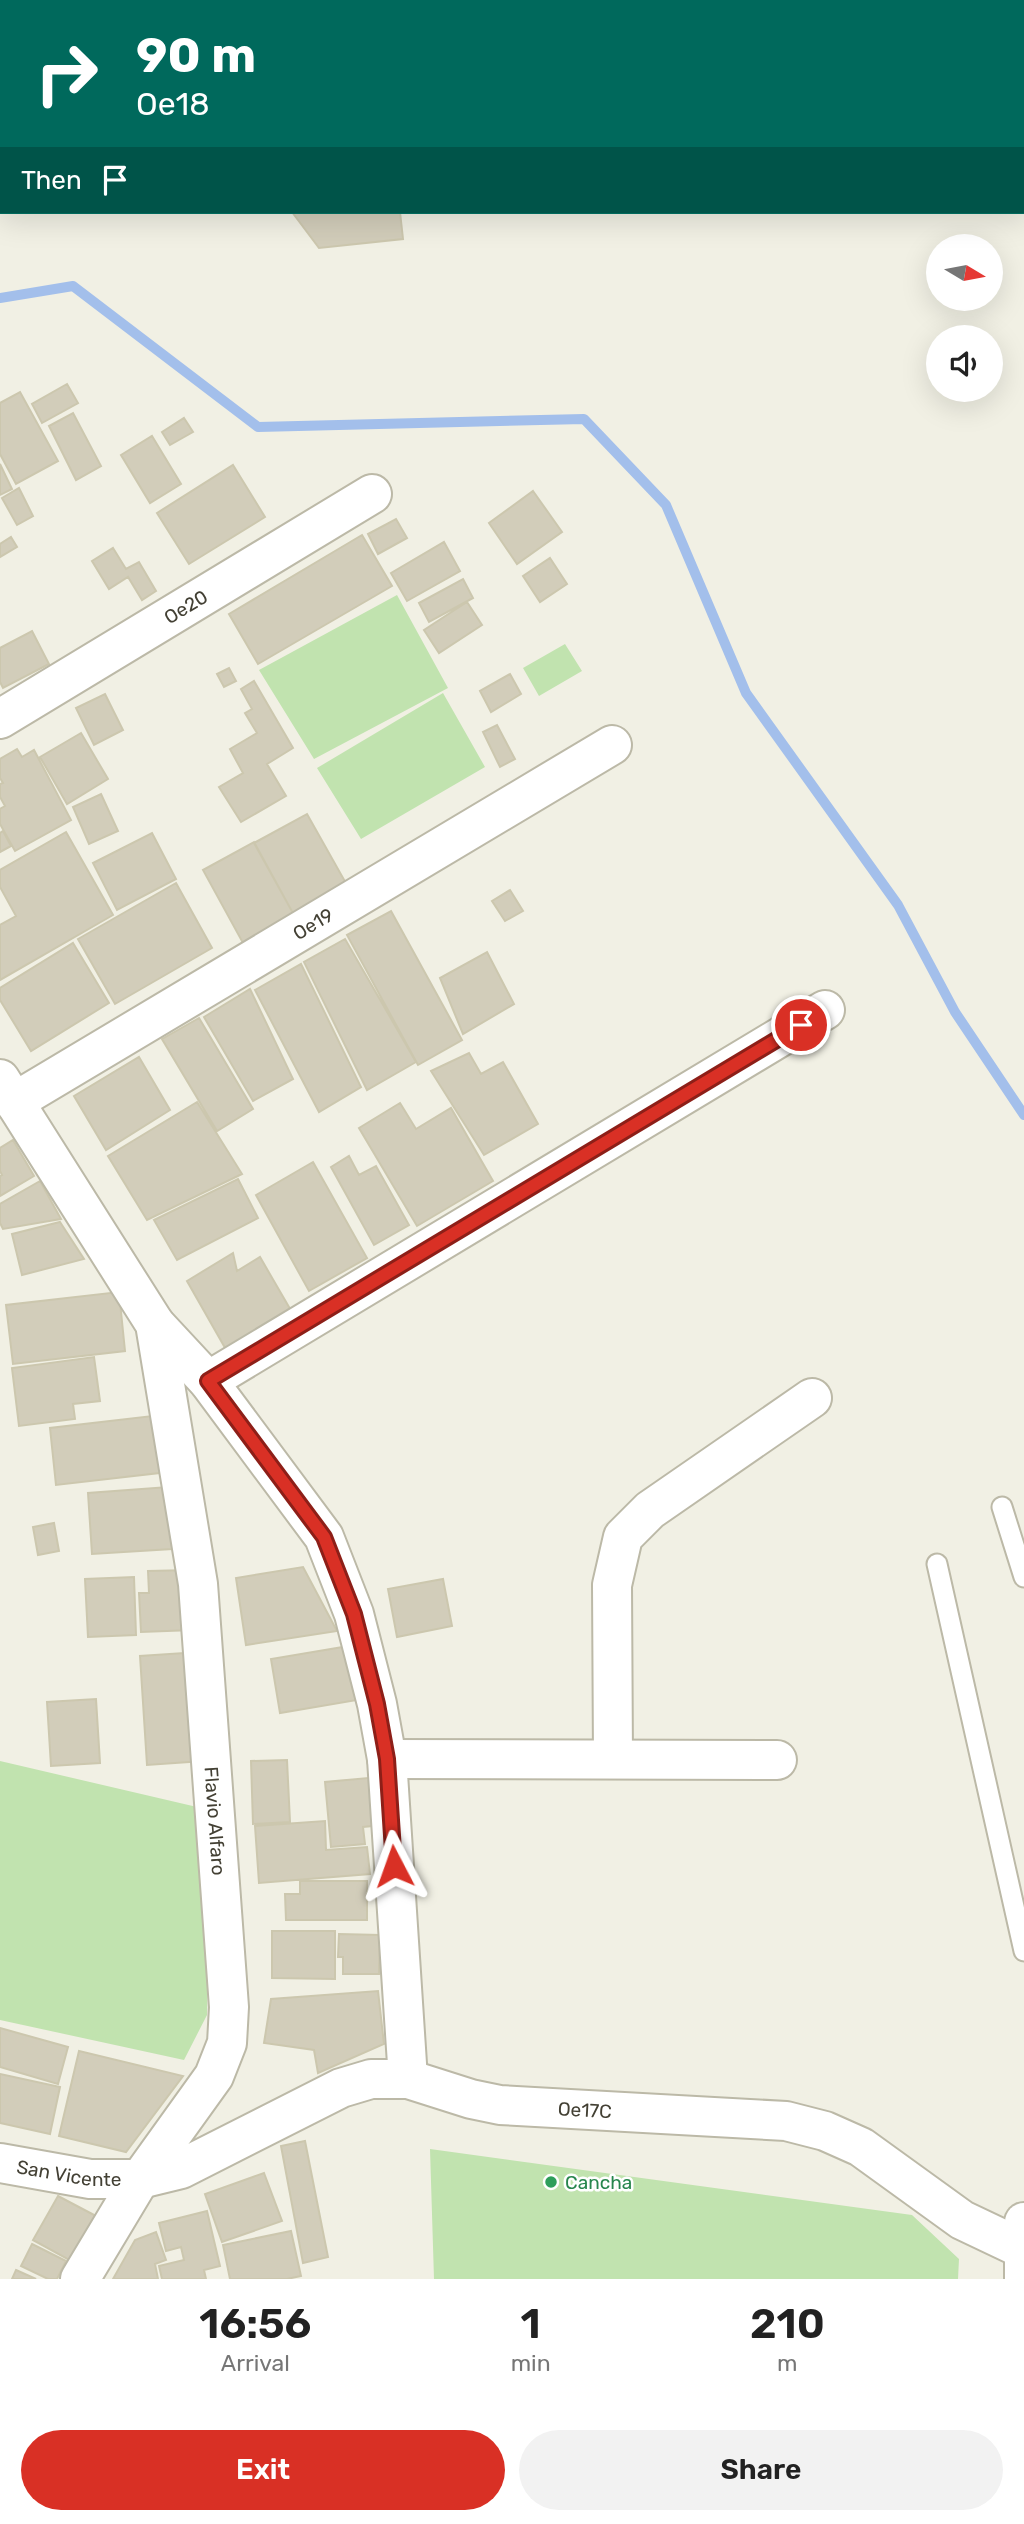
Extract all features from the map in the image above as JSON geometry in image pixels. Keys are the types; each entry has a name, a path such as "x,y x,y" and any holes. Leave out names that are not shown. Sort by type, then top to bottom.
{"street":[{"name":"Oe20","path":"0,719 372,494"},
{"name":"Oe19","path":"7,1091 612,745"},
{"path":"208,1381 825,1010"},
{"path":"7,1091 155,1324 208,1381 324,1537 354,1614 377,1704 387,1759 408,2079"},
{"name":"Flavio Alfaro","path":"80,2279 140,2179 214,2076 227,2043 229,2007 198,1584 155,1324"},
{"path":"613,1759 612,1585 623,1537 650,1510 812,1398"},
{"path":"387,1759 777,1760"},
{"name":"Oe17C","path":"140,2179 181,2169 341,2088 371,2079 408,2079 471,2099 500,2105 786,2121 825,2131 861,2147 1023,2261"},
{"name":"San Vicente","path":"0,2163 90,2179 140,2179"}],"lane":[{"path":"1002,1507 1024,1577"},
{"path":"937,1564 1024,1951"}],"green space":[{"path":"397,595 448,688 314,759 259,670"},
{"path":"565,644 582,671 539,696 523,668"},
{"path":"443,693 485,767 361,839 317,768"},
{"path":"0,1761 197,1807 209,1918 207,2015 184,2060 0,2020"},
{"name":"Cancha","path":"430,2149 912,2215 959,2259 958,2279 434,2279"}],"building":[{"path":"294,214 400,214 403,239 319,248"},
{"path":"67,384 78,403 42,423 32,404"},
{"path":"20,392 58,461 16,484 0,454 0,403"},
{"path":"73,413 101,466 76,480 49,426"},
{"path":"184,418 193,432 170,445 162,432"},
{"path":"152,436 181,484 150,503 121,455"},
{"path":"0,464 12,489 0,495"},
{"path":"233,465 265,517 189,564 157,513"},
{"path":"19,488 33,516 17,525 2,498"},
{"path":"533,491 562,532 517,564 489,523"},
{"path":"396,519 407,538 378,554 368,534"},
{"path":"362,535 392,586 258,664 229,614"},
{"path":"11,537 17,547 0,557 0,544"},
{"path":"444,542 460,571 407,601 391,573"},
{"path":"113,548 126,569 139,562 156,591 142,600 128,577 109,589 92,561"},
{"path":"550,558 567,584 540,602 523,576"},
{"path":"463,579 473,598 429,622 419,603"},
{"path":"467,602 482,625 439,653 424,630"},
{"path":"32,631 49,664 3,688 0,682 0,648"},
{"path":"229,668 236,681 224,687 217,674"},
{"path":"510,674 521,694 491,712 480,691"},
{"path":"254,681 293,748 267,764 286,796 241,822 219,787 243,773 230,749 257,733 245,713 252,709 241,689"},
{"path":"105,694 123,730 94,745 76,708"},
{"path":"497,725 515,759 500,767 483,732"},
{"path":"81,733 108,779 67,804 40,757"},
{"path":"17,749 22,757 34,750 71,820 15,851 0,824 0,809 5,806 0,797 0,784 3,783 0,778 0,759"},
{"path":"101,794 118,831 89,844 73,807"},
{"path":"307,814 347,885 294,915 254,843"},
{"path":"3,831 11,846 0,852 0,833"},
{"path":"66,832 113,915 0,980 0,925 16,916 0,887 0,870"},
{"path":"152,833 176,879 117,910 93,863"},
{"path":"254,842 294,915 243,943 203,870"},
{"path":"176,883 212,948 115,1004 78,939"},
{"path":"510,890 523,911 505,921 492,901"},
{"path":"391,911 462,1040 418,1065 347,935"},
{"path":"345,939 416,1062 367,1090 304,962"},
{"path":"73,943 109,1003 31,1051 0,1000 0,988"},
{"path":"487,952 514,1004 463,1034 440,978"},
{"path":"301,964 361,1087 319,1112 255,990"},
{"path":"250,989 293,1079 253,1101 204,1017"},
{"path":"199,1018 253,1109 217,1131 162,1039"},
{"path":"469,1053 481,1074 503,1062 538,1124 484,1155 431,1071"},
{"path":"139,1057 170,1110 106,1150 74,1096"},
{"path":"197,1102 242,1174 147,1220 108,1156"},
{"path":"400,1103 416,1129 451,1108 493,1181 417,1226 359,1128"},
{"path":"13,1140 34,1176 0,1196 0,1148"},
{"path":"349,1156 359,1175 376,1166 409,1225 374,1245 331,1167"},
{"path":"313,1162 367,1258 309,1291 256,1195"},
{"path":"238,1179 258,1218 177,1260 154,1220"},
{"path":"40,1181 61,1219 3,1229 0,1223 0,1204"},
{"path":"60,1222 84,1259 22,1275 12,1234"},
{"path":"233,1253 237,1271 260,1257 293,1314 228,1353 187,1281"},
{"path":"119,1292 125,1351 13,1364 6,1305"},
{"path":"94,1357 100,1401 73,1404 75,1419 19,1426 12,1368"},
{"path":"161,1415 168,1472 56,1485 50,1428"},
{"path":"168,1487 172,1549 92,1554 88,1493"},
{"path":"54,1523 59,1551 38,1555 33,1527"},
{"path":"303,1567 337,1631 246,1645 236,1578"},
{"path":"191,1570 193,1630 141,1632 139,1593 149,1593 148,1571"},
{"path":"134,1577 136,1635 88,1637 85,1579"},
{"path":"443,1579 452,1626 397,1637 388,1589"},
{"path":"349,1646 357,1700 280,1713 271,1659"},
{"path":"184,1653 187,1701 200,1708 203,1761 147,1765 140,1656"},
{"path":"96,1699 100,1763 51,1766 47,1702"},
{"path":"287,1760 290,1822 253,1824 251,1761"},
{"path":"379,1777 382,1825 363,1827 365,1844 331,1847 325,1782"},
{"path":"325,1821 326,1850 367,1847 370,1874 259,1883 255,1826"},
{"path":"300,1881 367,1881 367,1920 286,1920 285,1894 300,1894"},
{"path":"272,1931 335,1931 335,1979 272,1978"},
{"path":"339,1934 380,1935 379,1974 343,1974 343,1957 338,1957"},
{"path":"378,1991 384,2044 318,2073 314,2050 264,2043 271,1999"},
{"path":"0,2028 68,2047 58,2084 0,2067"},
{"path":"79,2051 183,2076 126,2152 59,2136"},
{"path":"0,2074 60,2087 50,2134 0,2123"},
{"path":"305,2141 328,2257 303,2263 281,2146"},
{"path":"264,2173 282,2221 222,2242 205,2194"},
{"path":"58,2196 96,2216 71,2261 33,2240"},
{"path":"207,2211 220,2266 204,2270 206,2279 162,2279 159,2266 184,2260 181,2247 166,2251 159,2223"},
{"path":"291,2231 301,2276 287,2279 230,2279 223,2245"},
{"path":"156,2232 166,2260 155,2264 158,2279 113,2279 135,2240"},
{"path":"32,2244 66,2261 57,2279 48,2279 21,2266"},
{"path":"16,2270 36,2279 12,2279"}],"waterway":[{"path":"0,298 73,286 258,427 584,419 666,505 746,693 898,905 955,1012 1024,1115"}],"place":[{"name":"Cancha","path":"551,2182"}],"route":[{"path":"394,1866 387,1759 377,1704 354,1614 324,1537 208,1381 801,1025"}]}
